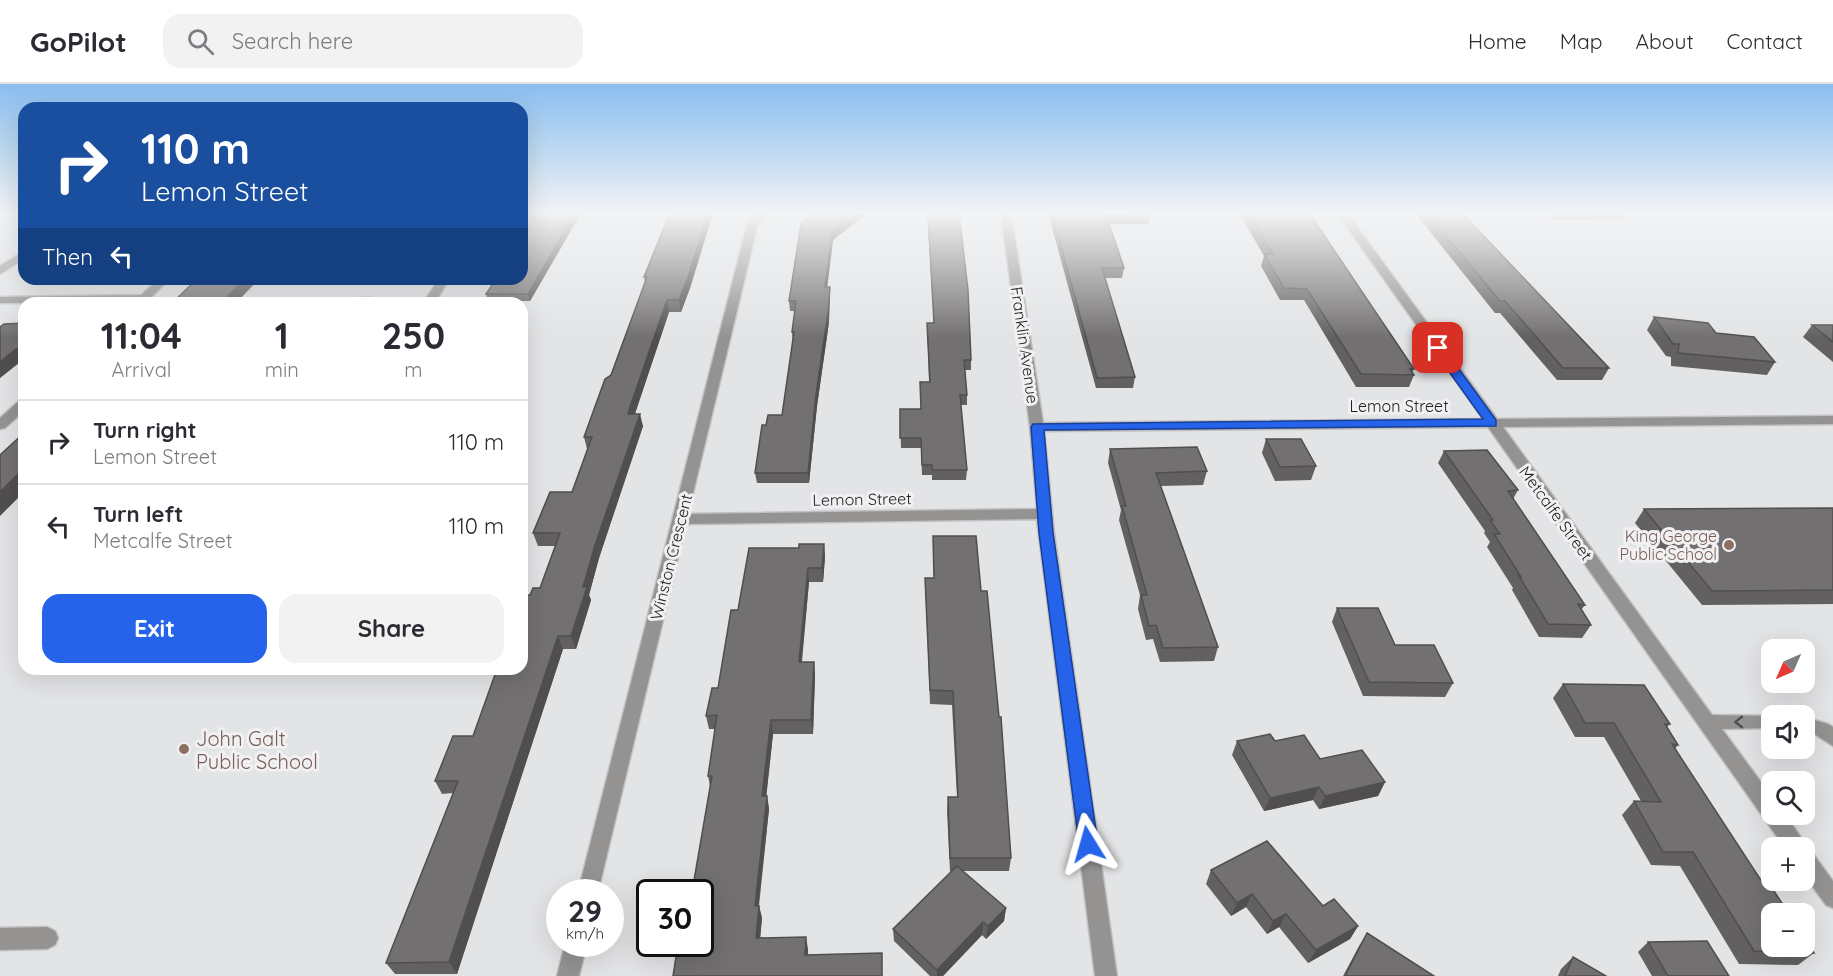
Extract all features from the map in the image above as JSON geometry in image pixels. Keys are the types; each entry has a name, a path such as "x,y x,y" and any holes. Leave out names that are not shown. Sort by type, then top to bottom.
{"street":[{"name":"Winston Crescent","path":"591,879 745,255"},
{"name":"Franklin Avenue","path":"1012,255 1037,427 1044,514 1106,976"},
{"name":"Metcalfe Street","path":"1372,255 1761,798"},
{"path":"0,271 18,258"},
{"path":"145,297 158,285"},
{"path":"0,300 18,300"},
{"path":"0,425 18,409"},
{"name":"Lemon Street","path":"1037,427 1833,420"},
{"name":"Lemon Street","path":"680,519 1044,514"},
{"path":"1707,722 1761,721"},
{"path":"1815,727 1822,729 1833,738"},
{"path":"1815,873 1833,898"},
{"path":"0,939 47,938"},
{"path":"568,976 573,957"}],"building":[{"path":"528,255 551,255 528,294 486,294 492,285 528,285"},
{"path":"653,255 695,255 679,300 667,300 628,414 640,414 595,545 583,587 587,587 571,636 558,636 449,962 386,963 458,781 435,781 453,736 473,736 495,675 528,675 528,595 533,588 540,588 560,533 533,533 550,492 572,492 592,437 584,437 605,379 611,375 647,277 644,277"},
{"path":"796,255 829,255 825,287 830,287 828,312 808,473 755,473 762,425 766,425 768,415 782,415 796,301 789,301"},
{"path":"930,255 964,255 971,360 964,360 967,395 960,395 967,470 932,470 932,465 922,465 921,438 900,438 900,409 921,409 920,382 930,382 927,323 934,323"},
{"path":"1063,255 1119,255 1124,268 1102,268 1135,377 1097,378"},
{"path":"1264,255 1337,255 1414,369 1410,369 1414,375 1361,374 1307,289 1284,288"},
{"path":"1462,255 1501,255 1609,368 1563,368 1505,301 1500,301"},
{"path":"191,285 239,285 227,297 178,297"},
{"path":"1654,317 1708,323 1716,333 1754,337 1775,362 1678,353 1679,344 1673,344"},
{"path":"18,323 18,349 0,362 0,327 4,324"},
{"path":"1812,325 1833,325 1833,342"},
{"path":"18,438 18,474 0,492 0,455"},
{"path":"1266,439 1301,439 1316,466 1280,467"},
{"path":"1197,447 1207,471 1156,473 1218,647 1163,648 1156,625 1149,626 1141,595 1147,595 1122,506 1126,506 1110,449"},
{"path":"1487,450 1518,490 1508,491 1585,605 1578,604 1591,625 1548,624 1494,534 1500,534 1490,520 1493,520 1444,451"},
{"path":"1833,508 1833,590 1712,591 1644,509"},
{"path":"933,536 976,536 981,591 987,591 999,717 1001,717 1011,858 950,858 948,797 958,797 953,691 930,690 925,578 934,578"},
{"path":"799,544 824,544 822,568 808,568 799,662 814,662 811,720 771,720 762,796 767,796 755,906 759,906 756,938 806,937 805,955 882,953 882,976 673,976 676,957 714,957 714,879 694,879 712,776 708,776 717,715 706,716 712,688 718,688 731,610 738,610 749,548 799,548"},
{"path":"1337,608 1378,608 1395,645 1434,645 1453,683 1369,682"},
{"path":"1563,684 1644,685 1670,724 1665,724 1678,745 1672,744 1761,880 1761,891 1774,891 1782,903 1761,903 1761,951 1754,951 1693,852 1663,852 1634,801 1661,802 1614,723 1585,723"},
{"path":"1270,734 1275,741 1304,735 1320,759 1362,750 1385,782 1325,796 1319,787 1270,798 1237,741"},
{"path":"1267,841 1323,906 1334,899 1358,926 1316,950 1286,914 1273,921 1252,894 1237,903 1211,870"},
{"path":"957,866 1006,908 988,926 983,922 937,970 893,929"},
{"path":"1367,933 1434,976 1345,976"},
{"path":"1707,941 1729,976 1668,976 1648,942"},
{"path":"1573,957 1606,976 1565,976"}],"place":[{"name":"King George Public School","path":"1729,545"},
{"name":"John Galt Public School","path":"184,749"}],"route":[{"path":"1088,844 1046,533 1037,427 1491,423 1438,348"}]}
